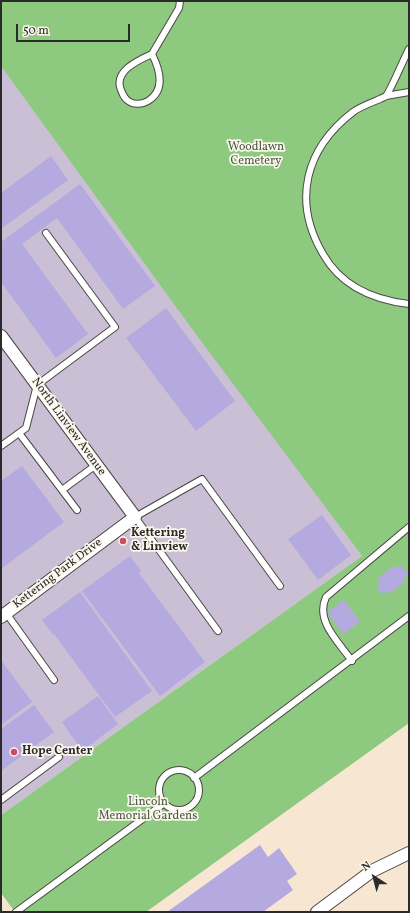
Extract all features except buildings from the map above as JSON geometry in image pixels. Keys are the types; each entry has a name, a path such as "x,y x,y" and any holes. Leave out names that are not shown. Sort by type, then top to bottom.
{"street":[{"name":"North Linview Avenue","path":"1,336 135,518"},
{"name":"Kettering Park Drive","path":"3,615 135,518"},
{"path":"317,912 372,871 409,853"}],"lane":[{"path":"179,8 180,1"},
{"path":"152,54 158,66 160,78 159,89 154,97 146,102 138,104 130,102 124,96 120,87 121,78 125,70 134,62 152,54 179,8 186,1"},
{"path":"386,96 409,49"},
{"path":"409,92 386,96 356,110 340,122 327,136 317,151 312,164 306,202 309,221 316,242 325,258 341,277 356,288 371,296 388,302 409,304"},
{"path":"1,446 26,428 37,385 115,327 46,233"},
{"path":"19,433 77,510"},
{"path":"62,490 96,465"},
{"path":"218,631 135,518 202,480 280,586"},
{"path":"352,661 327,626 322,616 322,605 326,597 409,527"},
{"path":"3,615 54,680"},
{"path":"194,778 352,661 409,616"},
{"path":"1,800 59,757"},
{"path":"179,770 194,778 199,787 199,795 196,802 190,807 182,810 172,809 163,804 160,798 159,787 162,779 170,772 179,770"},
{"path":"16,912 163,804"}],"shaded area":[{"path":"1,65 362,556 1,815"}],"green space":[{"name":"Woodlawn Cemetery","path":"1,1 409,1 409,723 146,912 15,912 1,893 1,815 362,556 195,333 1,66"}],"place":[{"name":"Kettering & Linview","path":"123,541"},
{"name":"Hope Center","path":"14,752"}],"park label":[{"name":"Lincoln Memorial Gardens","path":"148,810"}]}
